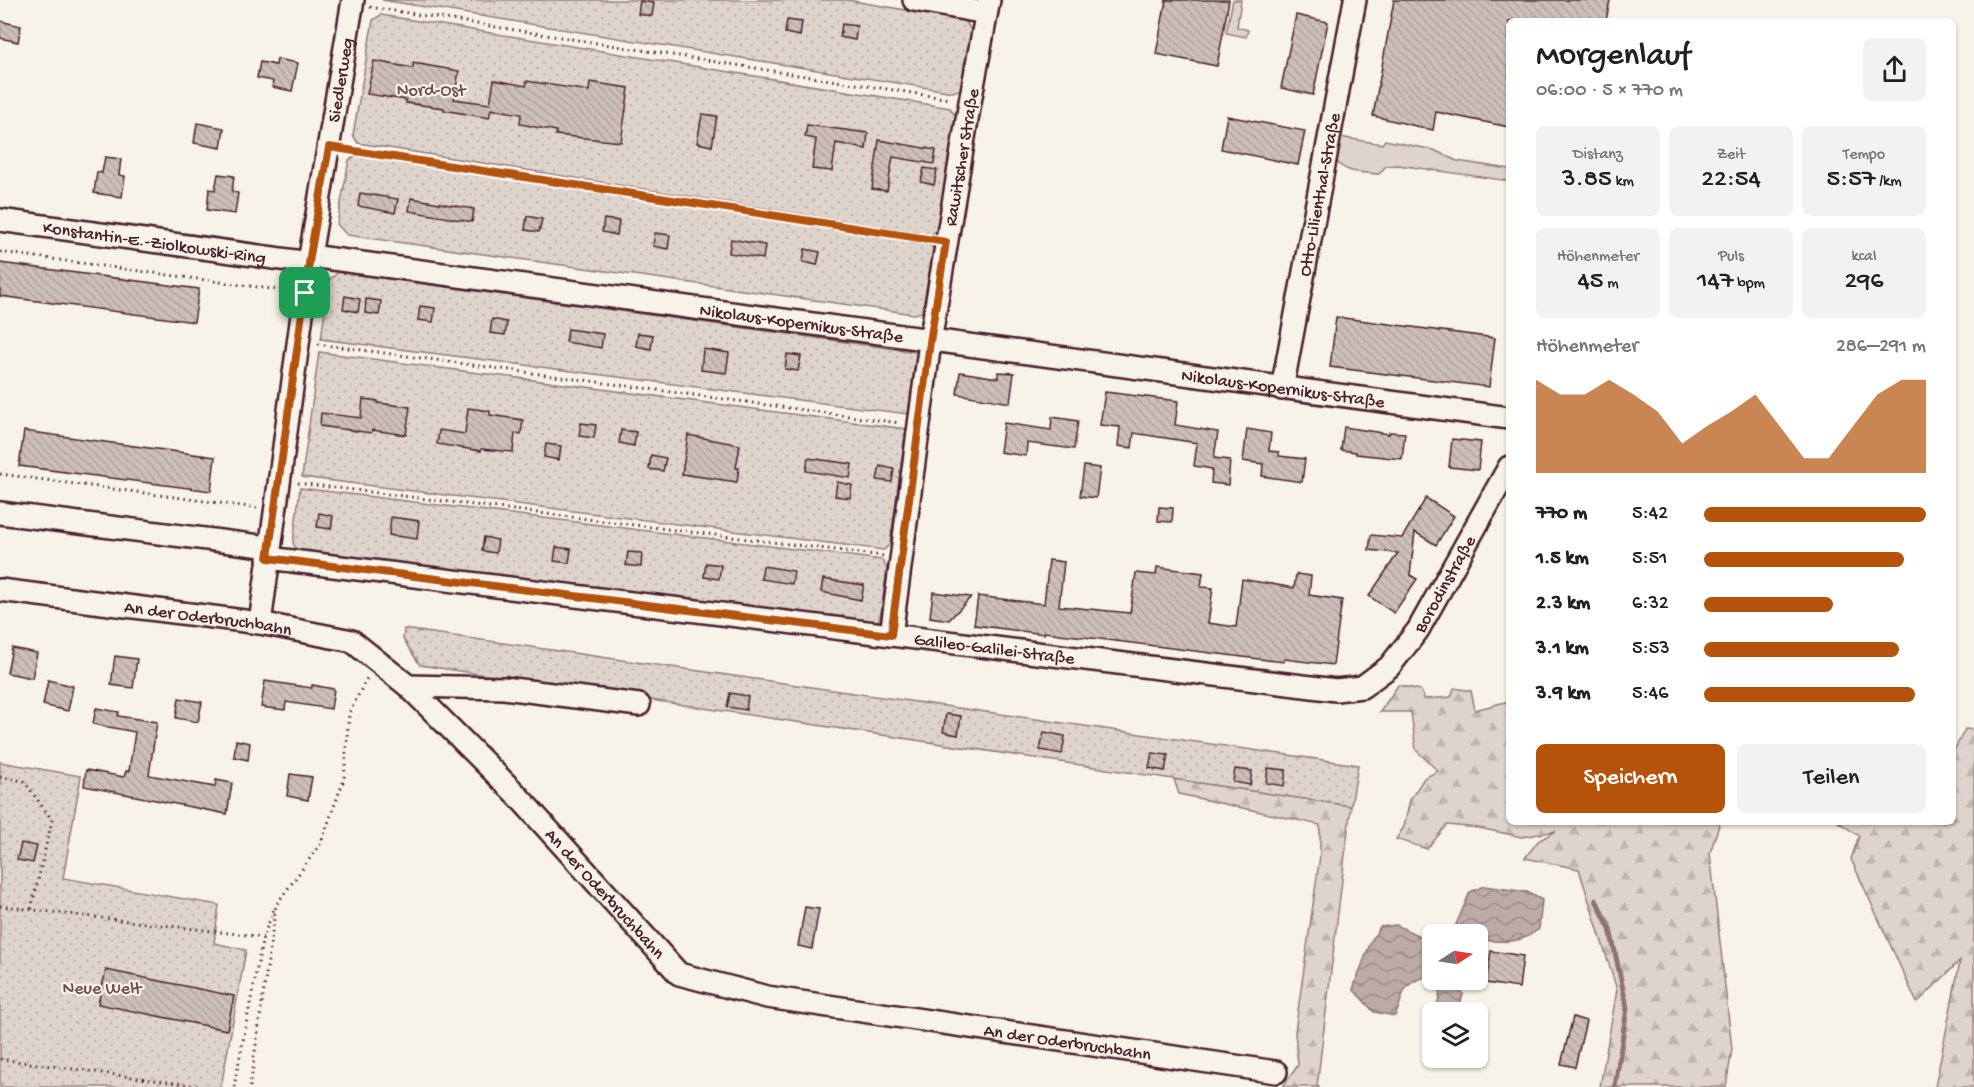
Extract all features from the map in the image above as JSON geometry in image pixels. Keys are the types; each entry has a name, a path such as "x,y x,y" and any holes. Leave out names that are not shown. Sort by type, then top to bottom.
{"street":[{"path":"914,0 988,7"},
{"name":"Otto-Lilienthal-Straße","path":"1282,388 1354,0"},
{"name":"Siedlerweg","path":"260,623 305,293 353,2"},
{"name":"Rawitscher Straße","path":"891,635 930,342 988,7"},
{"name":"Konstantin-E.-Ziolkowski-Ring","path":"0,220 310,260"},
{"name":"Nikolaus-Kopernikus-Straße","path":"310,260 1506,418"},
{"name":"Borodinstraße","path":"1362,687 1389,668 1418,630 1506,472"},
{"path":"0,513 269,552"},
{"name":"Galileo-Galilei-Straße","path":"269,552 891,635 1336,690 1362,687"},
{"name":"An der Oderbruchbahn","path":"0,590 260,623 358,647 408,686 516,794 679,974 766,998 1276,1072"},
{"path":"408,686 504,688 639,705"}],"path":[{"path":"353,2 970,102"},
{"path":"329,147 946,242"},
{"path":"0,252 305,293"},
{"path":"298,342 919,425"},
{"path":"0,474 275,510"},
{"path":"279,480 901,558"},
{"path":"234,1087 263,937 276,905 321,843 344,779 349,713 367,680 358,647"},
{"path":"0,777 24,781 52,820 31,909"},
{"path":"250,1087 276,905"},
{"path":"0,906 263,937"},
{"path":"0,1059 205,1087"}],"green space":[{"path":"382,0 847,0 965,20 972,32 962,89 953,92"},
{"path":"1233,0 1241,0 1237,27 1248,30 1246,37 1226,33"},
{"name":"Nord-Ost","path":"381,15 950,108 957,118 937,230 930,235 358,143 353,135 373,20"},
{"path":"1339,137 1382,144 1385,140 1434,150 1457,161 1506,169 1506,181 1398,165 1386,166 1379,174 1354,171 1343,167 1335,159"},
{"path":"358,155 929,244 934,249 922,312 914,314 347,235 337,224 349,160"},
{"path":"339,272 917,352 908,414 321,339 329,280"},
{"path":"319,352 906,429 890,544 884,550 302,477"},
{"path":"300,488 882,560 887,569 880,618 873,626 299,556 293,543"},
{"path":"404,629 1358,765 1351,806 420,665 403,639"},
{"path":"1398,685 1420,690 1425,699 1451,697 1454,688 1471,691 1475,710 1506,702 1506,825 1719,825 1710,853 1732,1049 1726,1087 1600,1087 1617,990 1579,869 1525,858 1538,841 1556,831 1522,837 1479,828 1447,825 1427,849 1396,839 1404,827 1410,800 1424,778 1438,771 1416,750 1411,712 1380,712"},
{"path":"1965,729 1974,730 1974,1087 1935,1087 1960,961 1917,1003 1851,859 1859,836 1842,825 1956,825 1956,747"},
{"name":"Neue Welt","path":"0,762 81,776 63,878 219,905 214,943 246,950 221,1087 0,1087"},
{"path":"1174,779 1351,806 1317,1086 1320,1087 1283,1087 1298,1065 1295,1032 1320,855 1320,825 1179,794"}],"water":[{"path":"1484,886 1527,892 1542,900 1539,929 1516,940 1488,940 1488,924 1456,924 1470,892"},
{"path":"1396,925 1422,937 1422,978 1406,988 1395,1016 1374,1012 1353,989 1371,941 1380,927"},
{"path":"1439,990 1460,990 1463,994 1461,1002 1438,1002"}],"building":[{"path":"1166,0 1229,0 1217,66 1156,54"},
{"path":"1394,0 1610,0 1607,18 1506,18 1506,126 1436,112 1433,130 1373,116"},
{"path":"640,1 654,3 652,16 638,14"},
{"path":"1296,15 1328,22 1313,95 1281,88"},
{"path":"787,20 802,22 800,36 785,33"},
{"path":"0,21 21,26 18,42 0,38"},
{"path":"842,24 857,26 855,40 840,37"},
{"path":"277,59 298,63 292,91 272,87 273,81 257,78 260,62 276,65"},
{"path":"374,61 413,68 413,63 459,71 454,99 490,104 494,80 526,86 527,81 589,91 590,82 629,88 621,142 556,135 556,131 520,124 521,114 491,109 489,118 367,94"},
{"path":"702,114 717,116 712,146 697,143"},
{"path":"1227,116 1305,131 1298,165 1221,149"},
{"path":"197,123 224,128 221,148 194,143"},
{"path":"807,125 868,133 866,149 836,143 832,171 812,169 816,139 805,137"},
{"path":"879,140 936,150 934,164 893,157 887,191 872,189"},
{"path":"105,157 121,159 119,175 125,176 122,197 94,193 97,172 102,173"},
{"path":"924,168 937,170 934,185 921,182"},
{"path":"218,174 234,176 232,192 238,193 235,214 207,210 209,189 215,190"},
{"path":"360,193 398,199 395,213 358,206"},
{"path":"411,198 474,209 472,222 409,211"},
{"path":"527,216 542,219 539,232 525,230"},
{"path":"604,219 619,221 617,235 602,232"},
{"path":"655,233 670,235 668,249 653,246"},
{"path":"731,239 765,245 763,259 729,253"},
{"path":"805,249 820,252 817,265 803,262"},
{"path":"0,263 199,289 194,322 0,296"},
{"path":"345,296 360,299 358,312 343,309"},
{"path":"366,299 381,301 379,315 365,313"},
{"path":"420,306 435,308 433,322 418,320"},
{"path":"1336,317 1495,338 1489,387 1330,367"},
{"path":"492,319 507,322 505,335 490,333"},
{"path":"568,329 603,334 601,348 566,342"},
{"path":"638,333 653,335 651,349 636,346"},
{"path":"703,349 729,353 726,373 701,370"},
{"path":"787,354 801,356 798,371 785,369"},
{"path":"960,372 998,378 998,372 1014,373 1010,403 957,394"},
{"path":"1105,392 1178,401 1175,425 1218,432 1214,458 1230,460 1228,485 1211,483 1212,469 1194,466 1197,443 1134,433 1132,448 1118,446 1120,427 1100,425"},
{"path":"363,399 410,407 406,435 320,426 321,413 361,418"},
{"path":"468,408 490,411 490,415 523,420 521,434 515,433 513,452 481,449 481,451 437,444 439,430 465,434"},
{"path":"1052,417 1078,421 1074,449 1027,443 1026,456 1000,452 1004,423 1051,430"},
{"path":"581,423 596,425 594,438 579,436"},
{"path":"1344,427 1389,434 1389,432 1405,433 1402,459 1341,450"},
{"path":"1247,429 1271,433 1269,451 1279,452 1279,456 1305,459 1302,482 1262,476 1263,464 1243,461"},
{"path":"621,430 636,432 634,446 619,443"},
{"path":"24,431 215,457 211,491 19,466"},
{"path":"688,435 740,445 736,468 739,468 737,482 682,474"},
{"path":"1452,439 1481,442 1478,470 1449,467"},
{"path":"546,444 561,446 559,460 544,457"},
{"path":"651,455 666,458 663,471 649,469"},
{"path":"808,458 852,464 850,478 806,471"},
{"path":"880,466 894,469 892,482 877,480"},
{"path":"1084,466 1100,468 1096,498 1080,496"},
{"path":"837,482 852,485 850,498 835,496"},
{"path":"1426,498 1454,516 1436,545 1415,532 1410,575 1417,579 1394,613 1369,596 1398,553 1369,550 1371,535 1402,538"},
{"path":"1159,507 1173,508 1172,522 1158,521"},
{"path":"319,513 333,516 331,529 317,527"},
{"path":"391,517 419,521 417,539 389,535"},
{"path":"484,537 498,540 496,553 482,551"},
{"path":"556,547 571,549 569,563 554,561"},
{"path":"628,552 642,553 641,567 626,565"},
{"path":"1049,560 1064,562 1059,606 1130,613 1136,573 1156,575 1157,567 1203,573 1201,587 1213,588 1208,623 1236,627 1242,579 1294,588 1296,574 1311,576 1309,595 1342,600 1333,665 1284,659 1284,662 974,625 978,596 1044,604"},
{"path":"706,563 721,565 719,579 704,577"},
{"path":"763,566 794,571 792,584 761,579"},
{"path":"823,579 864,585 861,600 821,592"},
{"path":"933,592 971,597 949,620 930,617"},
{"path":"12,648 37,653 32,678 7,673"},
{"path":"115,656 137,659 133,688 111,685"},
{"path":"48,680 73,686 68,711 43,705"},
{"path":"265,681 334,689 331,709 286,702 285,710 261,707"},
{"path":"730,693 748,696 746,710 727,707"},
{"path":"179,698 202,702 198,722 176,718"},
{"path":"96,708 119,712 118,716 157,722 149,775 215,787 216,780 232,783 227,814 84,786 86,770 124,777 126,771 129,771 135,732 93,724"},
{"path":"946,714 961,716 958,735 943,732"},
{"path":"1044,732 1065,736 1062,754 1040,750"},
{"path":"236,740 250,743 248,760 234,757"},
{"path":"1152,753 1168,755 1165,771 1149,768"},
{"path":"1268,768 1286,770 1284,786 1266,783"},
{"path":"1235,769 1252,771 1250,785 1233,782"},
{"path":"290,774 312,777 308,800 287,796"},
{"path":"21,843 37,846 33,863 17,860"},
{"path":"805,907 819,909 812,949 798,946"},
{"path":"1491,951 1523,956 1519,988 1488,983"},
{"path":"106,970 234,996 227,1030 98,1004"},
{"path":"1573,1017 1586,1021 1575,1067 1561,1064"}],"waterway":[{"path":"1596,900 1610,929 1627,1008 1615,1087"}],"route":[{"path":"329,147 946,242 930,342 891,635 268,558 305,293 329,147"}]}
